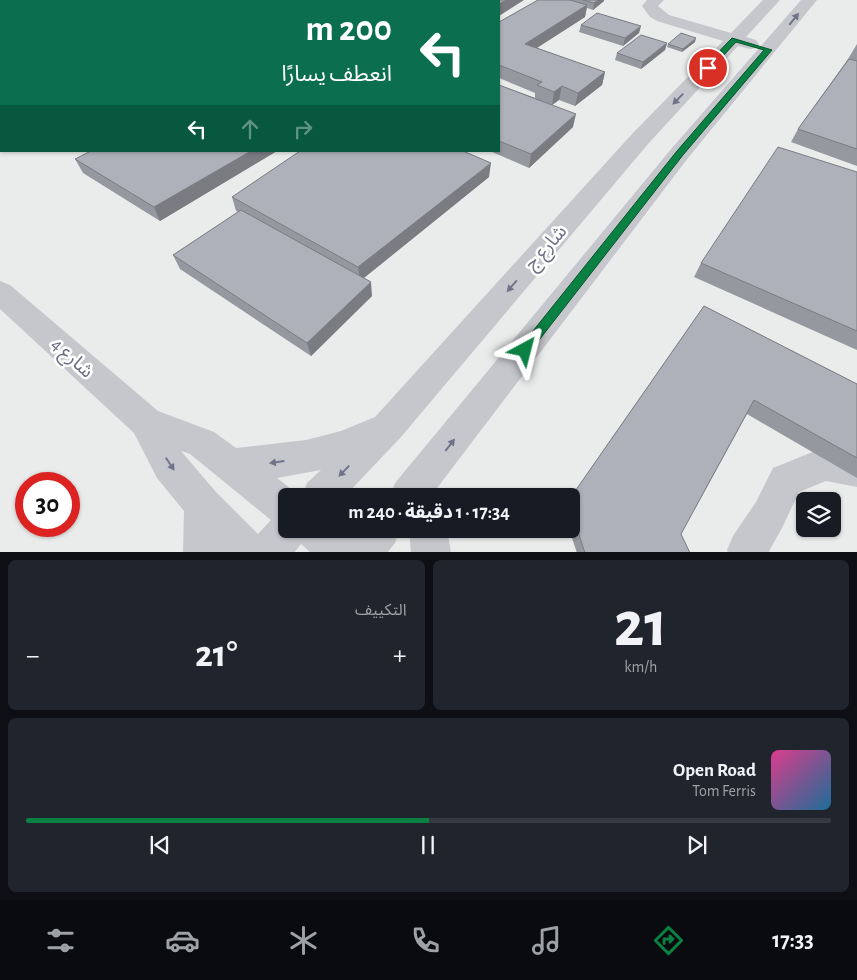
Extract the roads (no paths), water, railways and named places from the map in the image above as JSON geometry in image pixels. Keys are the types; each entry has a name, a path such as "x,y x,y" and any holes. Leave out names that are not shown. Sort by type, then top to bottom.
{"street":[{"path":"656,0 650,6 656,14 663,18 768,50"},
{"name":"شارع ج","path":"328,488 389,426 640,139 772,0"},
{"path":"422,488 680,153 809,0"},
{"path":"640,139 680,153"},
{"name":"شارع 4","path":"0,292 146,422 170,466 203,505 249,552"},
{"name":"شارع 4","path":"146,422 202,444 278,502"},
{"path":"231,465 272,463 314,456 353,443 389,426"},
{"path":"747,550 769,515 786,480 825,464 857,470"},
{"path":"203,505 203,552"},
{"path":"267,552 280,538"},
{"path":"325,538 343,552"},
{"path":"362,552 374,538"},
{"path":"429,538 431,552"}]}
